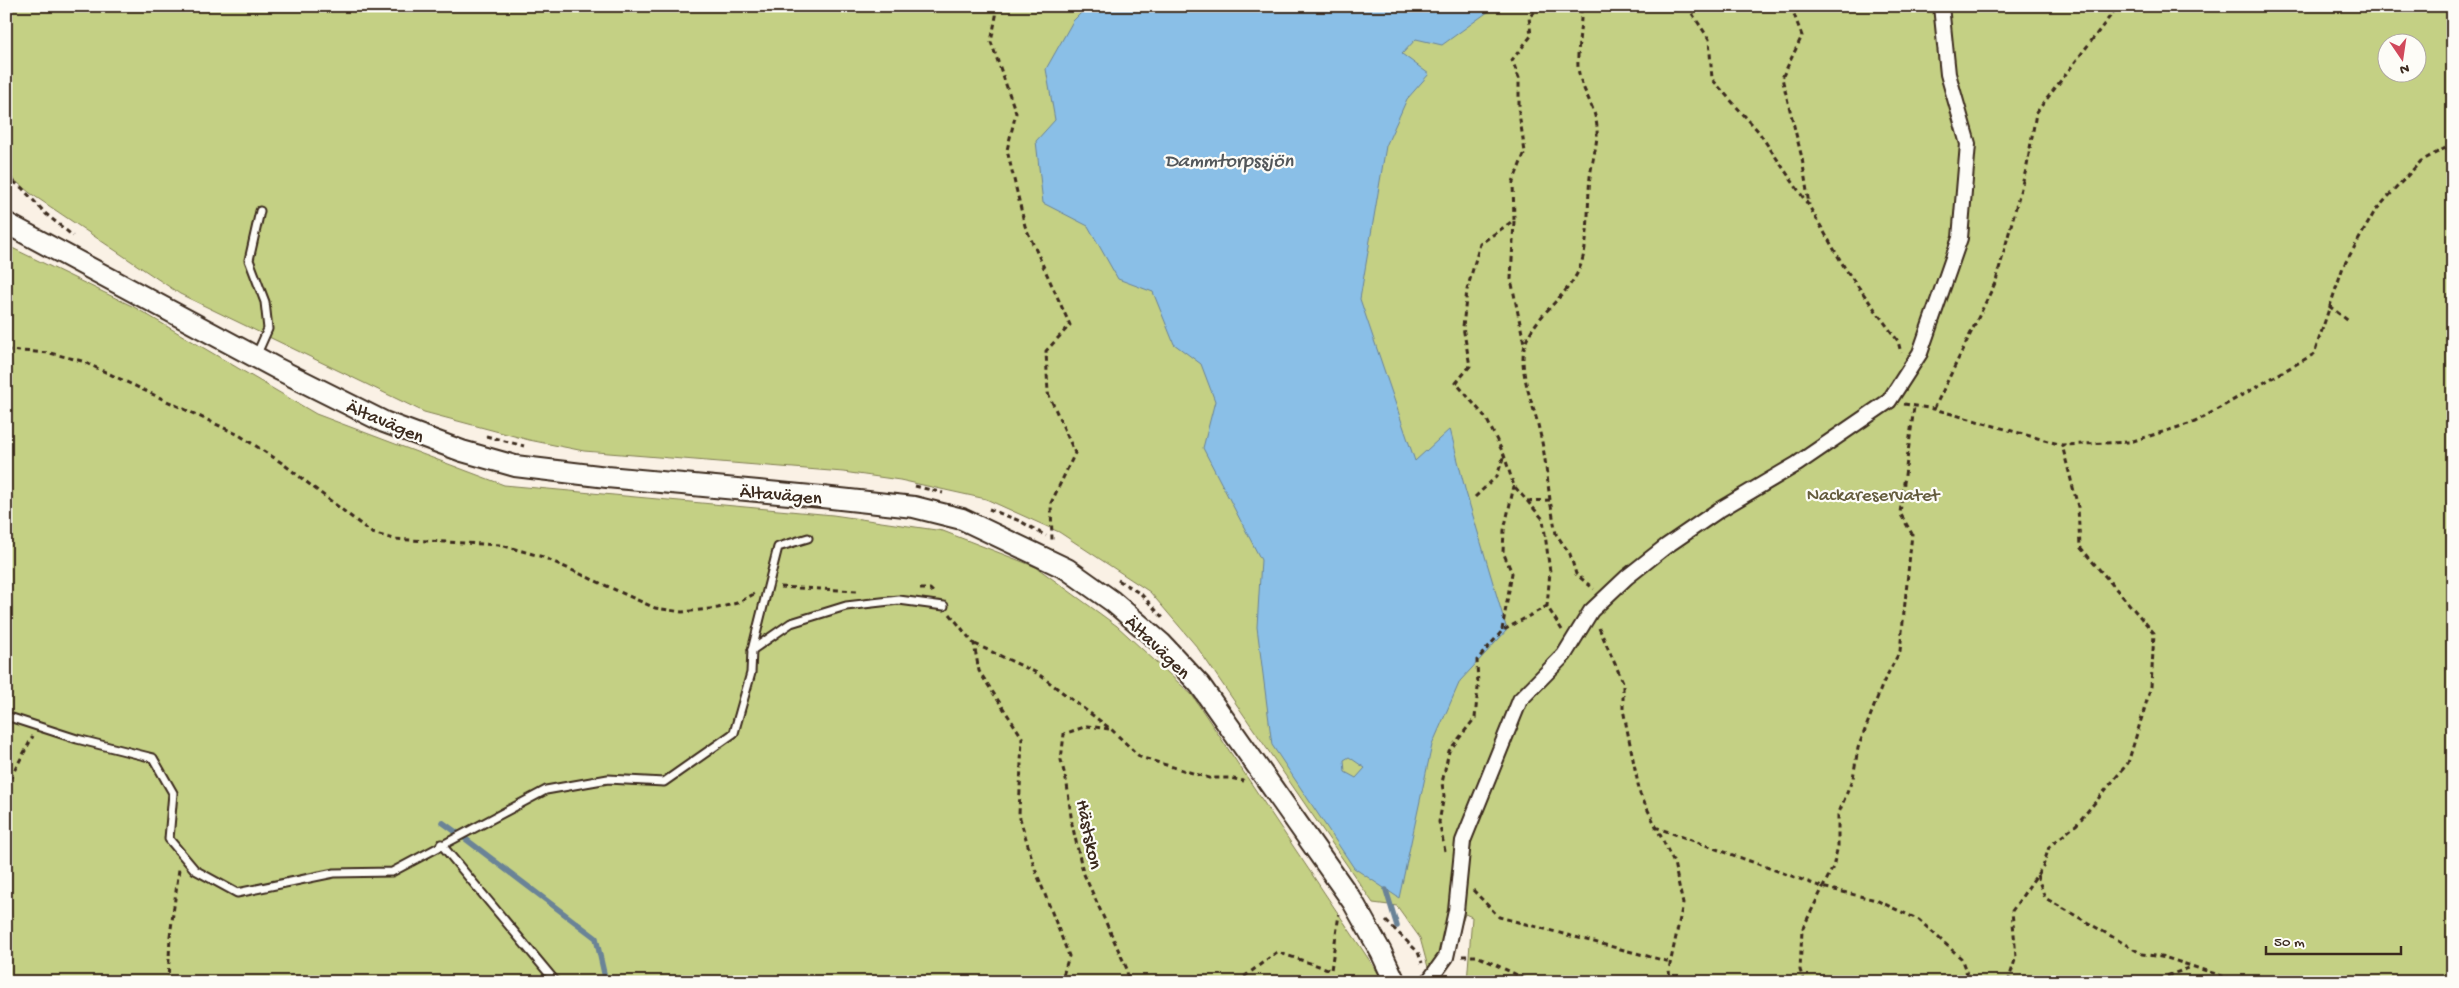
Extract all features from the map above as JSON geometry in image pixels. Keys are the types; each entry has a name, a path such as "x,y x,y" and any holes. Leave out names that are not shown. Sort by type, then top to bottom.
{"main road":[{"name":"Ältavägen","path":"6,223 255,357 384,422 462,451 515,466 914,508 962,519 1059,565 1112,601 1161,643 1200,685 1353,902 1381,952 1395,982"}],"street":[{"path":"1428,982 1446,957 1456,911 1463,841 1520,700 1564,655 1591,612 1605,599 1665,547 1719,510 1797,464 1889,401 1920,353 1960,238 1968,144 1948,74 1941,6"}],"lane":[{"path":"255,357 268,329 265,302 248,260 260,211"},
{"path":"6,716 77,739 153,758 173,793 169,839 195,870 237,893 334,873 392,872 441,844 546,790 608,779 664,782 734,733 751,672 752,650 778,547 808,538"},
{"path":"752,650 791,623 846,606 899,600 944,606"},
{"path":"441,844 556,982"}],"path":[{"path":"986,508 1020,521 1052,540 1051,503 1075,453 1048,393 1046,351 1070,325 1025,226 1007,150 1016,113 991,42 998,6"},
{"path":"1541,6 1529,17 1531,36 1512,60 1519,78 1519,113 1525,152 1513,182 1514,220 1511,279 1524,343 1525,380 1540,431 1556,534 1570,554 1576,574 1605,599"},
{"path":"1524,343 1532,329 1573,281 1580,267 1585,245 1590,177 1597,129 1593,107 1583,89 1578,67 1580,6"},
{"path":"1687,6 1709,39 1712,79 1758,131 1809,206 1824,236 1846,270 1898,341 1906,374"},
{"path":"1791,6 1802,36 1782,78 1802,158 1809,206"},
{"path":"1934,409 1996,282 2027,166 2036,113 2118,6"},
{"path":"1889,401 1914,407 1934,409 2062,445 2130,442 2195,422 2314,354 2343,267 2375,212 2420,160 2453,144"},
{"path":"6,176 22,188 46,214 74,237"},
{"path":"1514,220 1480,244 1466,290 1463,326 1470,366 1456,382 1486,418 1504,455 1514,486 1543,519 1550,572 1547,606 1562,628 1564,655"},
{"path":"2329,306 2350,322"},
{"path":"6,350 50,353 82,361 239,435 282,463 372,533 394,538 501,545 543,557 655,608 682,612 737,603 767,587"},
{"path":"1804,982 1800,970 1802,930 1834,860 1838,846 1838,815 1853,778 1858,748 1883,683 1900,650 1912,534 1900,513 1914,407"},
{"path":"485,436 531,448"},
{"path":"2018,982 2008,980 2016,957 2012,910 2043,866 2049,847 2077,824 2128,763 2151,686 2154,633 2080,547 2078,507 2062,445"},
{"path":"1475,497 1498,476 1504,455"},
{"path":"908,486 926,488 952,496"},
{"path":"1502,631 1512,573 1503,552 1504,530 1514,486"},
{"path":"1526,501 1550,500"},
{"path":"944,606 974,644 1037,673 1112,730 1140,757 1210,778 1229,778 1247,781"},
{"path":"1547,606 1502,631 1476,660 1478,688 1475,718 1449,751 1442,783 1444,796 1439,822 1449,869 1460,876 1499,917 1670,962"},
{"path":"1591,612 1623,682 1624,709 1640,794 1674,863 1684,904 1670,962 1670,982"},
{"path":"974,644 979,671 1022,737 1019,815 1035,868 1069,956 1061,982"},
{"path":"6,786 38,726"},
{"name":"Hästskon","path":"1112,730 1087,726 1064,734 1061,760 1083,872 1127,969 1128,982"},
{"path":"1655,827 1822,887 1876,900 1919,920 1961,958 1970,982"},
{"path":"168,982 170,936 181,853"},
{"path":"2037,875 2045,898 2142,954 2167,958 2193,966 2228,978 2232,982"},
{"path":"1237,982 1277,952 1331,970 1339,908 1353,902"},
{"path":"1382,917 1418,952 1423,967"},
{"path":"1446,957 1477,956 1532,982"},
{"path":"2150,982 2193,966"}],"green space":[{"name":"Nackareservatet","path":"6,6 2453,6 2453,982 1467,982 1472,917 1465,914 1443,977 1432,982 1420,938 1397,906 1373,903 1197,647 1150,592 1059,532 986,499 900,480 843,472 584,451 529,440 424,412 180,294 30,193 6,173"},
{"path":"6,245 134,307 316,414 504,485 833,515 943,531 1036,567 1117,626 1192,695 1384,982 6,982"}],"water":[{"name":"Dammtorpssjön","path":"1088,6 1496,6 1442,45 1416,39 1402,54 1429,74 1407,99 1386,146 1360,299 1415,461 1450,429 1465,489 1507,630 1460,681 1432,745 1399,898 1354,868 1272,745 1257,627 1261,560 1203,448 1215,401 1201,364 1174,344 1153,292 1118,279 1088,226 1043,203 1036,141 1055,120 1046,69 1073,21","holes":["1349,757 1365,768 1356,778 1345,772 1344,760"]}],"waterway":[{"path":"442,822 456,832"},
{"path":"463,837 596,938 606,982"},
{"path":"1386,890 1397,926"}]}
